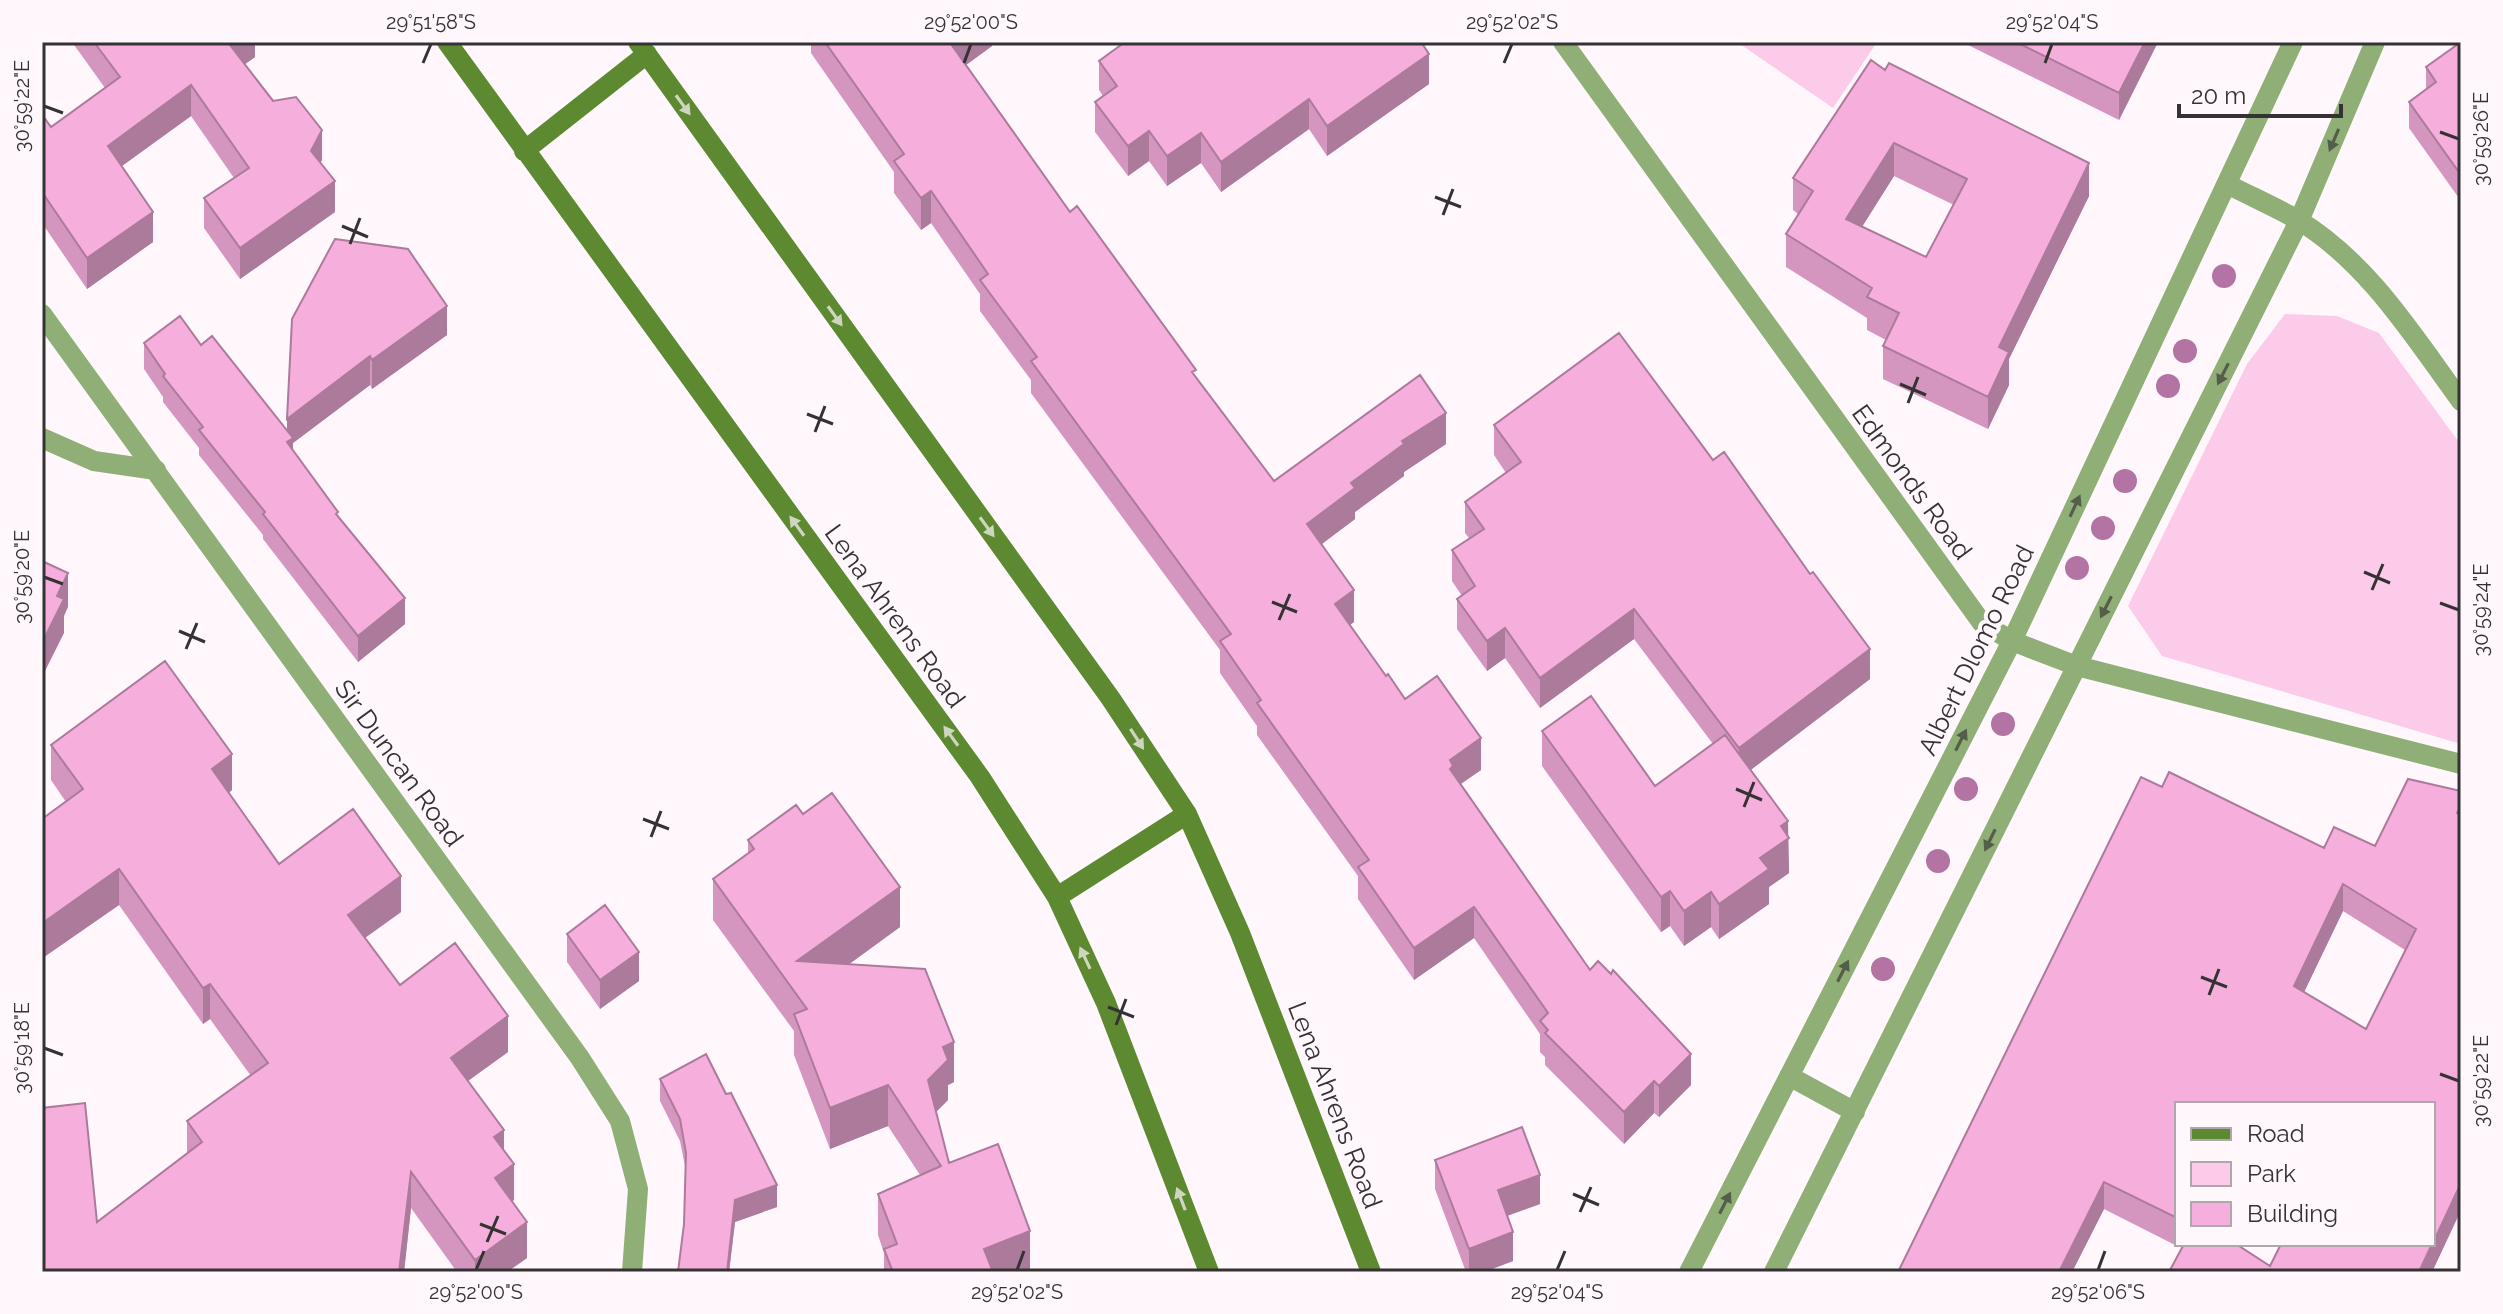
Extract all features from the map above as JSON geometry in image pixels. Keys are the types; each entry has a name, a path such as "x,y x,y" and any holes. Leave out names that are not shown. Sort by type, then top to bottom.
{"main road":[{"name":"Lena Ahrens Road","path":"447,42 980,777 1057,897 1106,1003 1209,1272"},
{"name":"Lena Ahrens Road","path":"642,48 1102,686 1187,814 1240,933 1371,1272"},
{"path":"524,151 642,48"},
{"path":"1057,897 1187,814"}],"street":[{"name":"Edmonds Road","path":"1563,42 1982,623 2012,641 2077,666 2461,764"},
{"name":"Albert Dlomo Road","path":"1689,1272 2012,641 2293,42"},
{"path":"1774,1272 2299,221 2375,42"},
{"path":"2227,184 2299,221 2355,266 2385,299 2461,401"},
{"name":"Sir Duncan Road","path":"42,314 580,1058 620,1121 638,1189 632,1272"},
{"path":"42,438 94,461 156,470"},
{"path":"1789,1076 1855,1112"}],"green space":[{"path":"1737,42 1877,42 1833,108"},
{"path":"2285,314 2337,316 2379,333 2461,445 2461,744 2162,656 2128,606 2247,364"}],"building":[{"path":"94,42 234,42 230,45 273,101 296,97 322,130 311,151 335,181 240,248 204,198 249,168 191,85 108,146 153,212 87,258 42,192 42,117 51,127 120,77"},
{"path":"825,42 954,42 951,44 1070,212 1077,206 1196,370 1192,372 1274,481 1420,375 1446,413 1402,441 1404,444 1351,483 1355,488 1307,524 1354,590 1335,604 1386,676 1388,674 1405,699 1437,676 1481,738 1450,760 1453,766 1450,769 1590,970 1598,961 1611,974 1613,970 1691,1054 1659,1086 1654,1081 1624,1112 1545,1033 1548,1030 1540,1021 1548,1013 1474,907 1414,948 1358,867 1369,860 1257,703 1261,700 1220,641 1231,634 1031,361 1037,357 980,280 988,274 931,191 921,198 894,161 904,154"},
{"path":"1125,42 1421,42 1429,54 1327,126 1309,99 1221,162 1201,133 1167,156 1149,131 1128,146 1095,102 1117,86 1099,61"},
{"path":"2016,42 2145,42 2119,93"},
{"path":"2461,42 2461,175 2409,102 2436,82 2426,67"},
{"path":"1871,60 1885,70 1889,63 2089,163 1999,347 2009,352 1988,397 1883,346 1899,313 1867,297 1872,288 1786,234 1813,191 1793,178","holes":["1894,143 1967,179 1926,257 1846,219"]},
{"path":"335,239 408,249 447,306 372,360 370,356 287,419 292,319"},
{"path":"180,316 201,345 212,336 293,438 287,442 338,512 336,514 405,598 358,636 199,430 203,427 163,376 165,374 144,343"},
{"path":"1619,333 1713,460 1724,452 1810,574 1813,572 1870,649 1739,748 1634,609 1540,678 1505,628 1487,641 1457,599 1475,586 1452,550 1484,529 1465,502 1521,462 1494,425"},
{"path":"42,561 68,573 57,596 64,599 42,643"},
{"path":"165,661 232,754 212,769 279,864 353,809 401,876 348,915 400,985 455,943 508,1016 451,1058 504,1130 494,1137 514,1164 495,1178 527,1222 475,1260 411,1172 399,1272 42,1272 42,1108 85,1103 97,1222 202,1142 187,1121 268,1063 210,984 203,988 119,869 44,922 42,919 42,819 83,789 51,745"},
{"path":"1591,696 1655,786 1725,735 1788,821 1781,826 1789,838 1760,858 1769,869 1719,904 1711,892 1684,911 1670,891 1661,897 1542,731"},
{"path":"2169,772 2324,848 2334,827 2375,846 2408,779 2461,791 2461,805 2457,813 2461,815 2461,1183 2435,1239 2435,1102 2175,1102 2175,1217 2104,1182 2059,1272 1898,1272 2141,777 2162,787","holes":["2343,884 2416,929 2366,1029 2294,986"]},
{"path":"832,793 900,887 797,961 925,969 954,1042 943,1047 948,1060 928,1080 949,1163 998,1144 1030,1231 984,1249 993,1272 893,1272 884,1249 897,1244 878,1194 941,1166 888,1085 830,1108 794,1014 807,1009 713,879 754,849 748,840 796,805 803,814"},
{"path":"605,905 639,952 600,980 567,934"},
{"path":"706,1054 726,1094 731,1093 777,1185 735,1200 727,1272 678,1272 684,1224 686,1153 680,1119 660,1079"},
{"path":"1522,1127 1540,1175 1498,1190 1513,1232 1469,1249 1435,1160"},
{"path":"2183,1246 2239,1246 2270,1266 2280,1246 2431,1246 2419,1272 2169,1272"}]}
